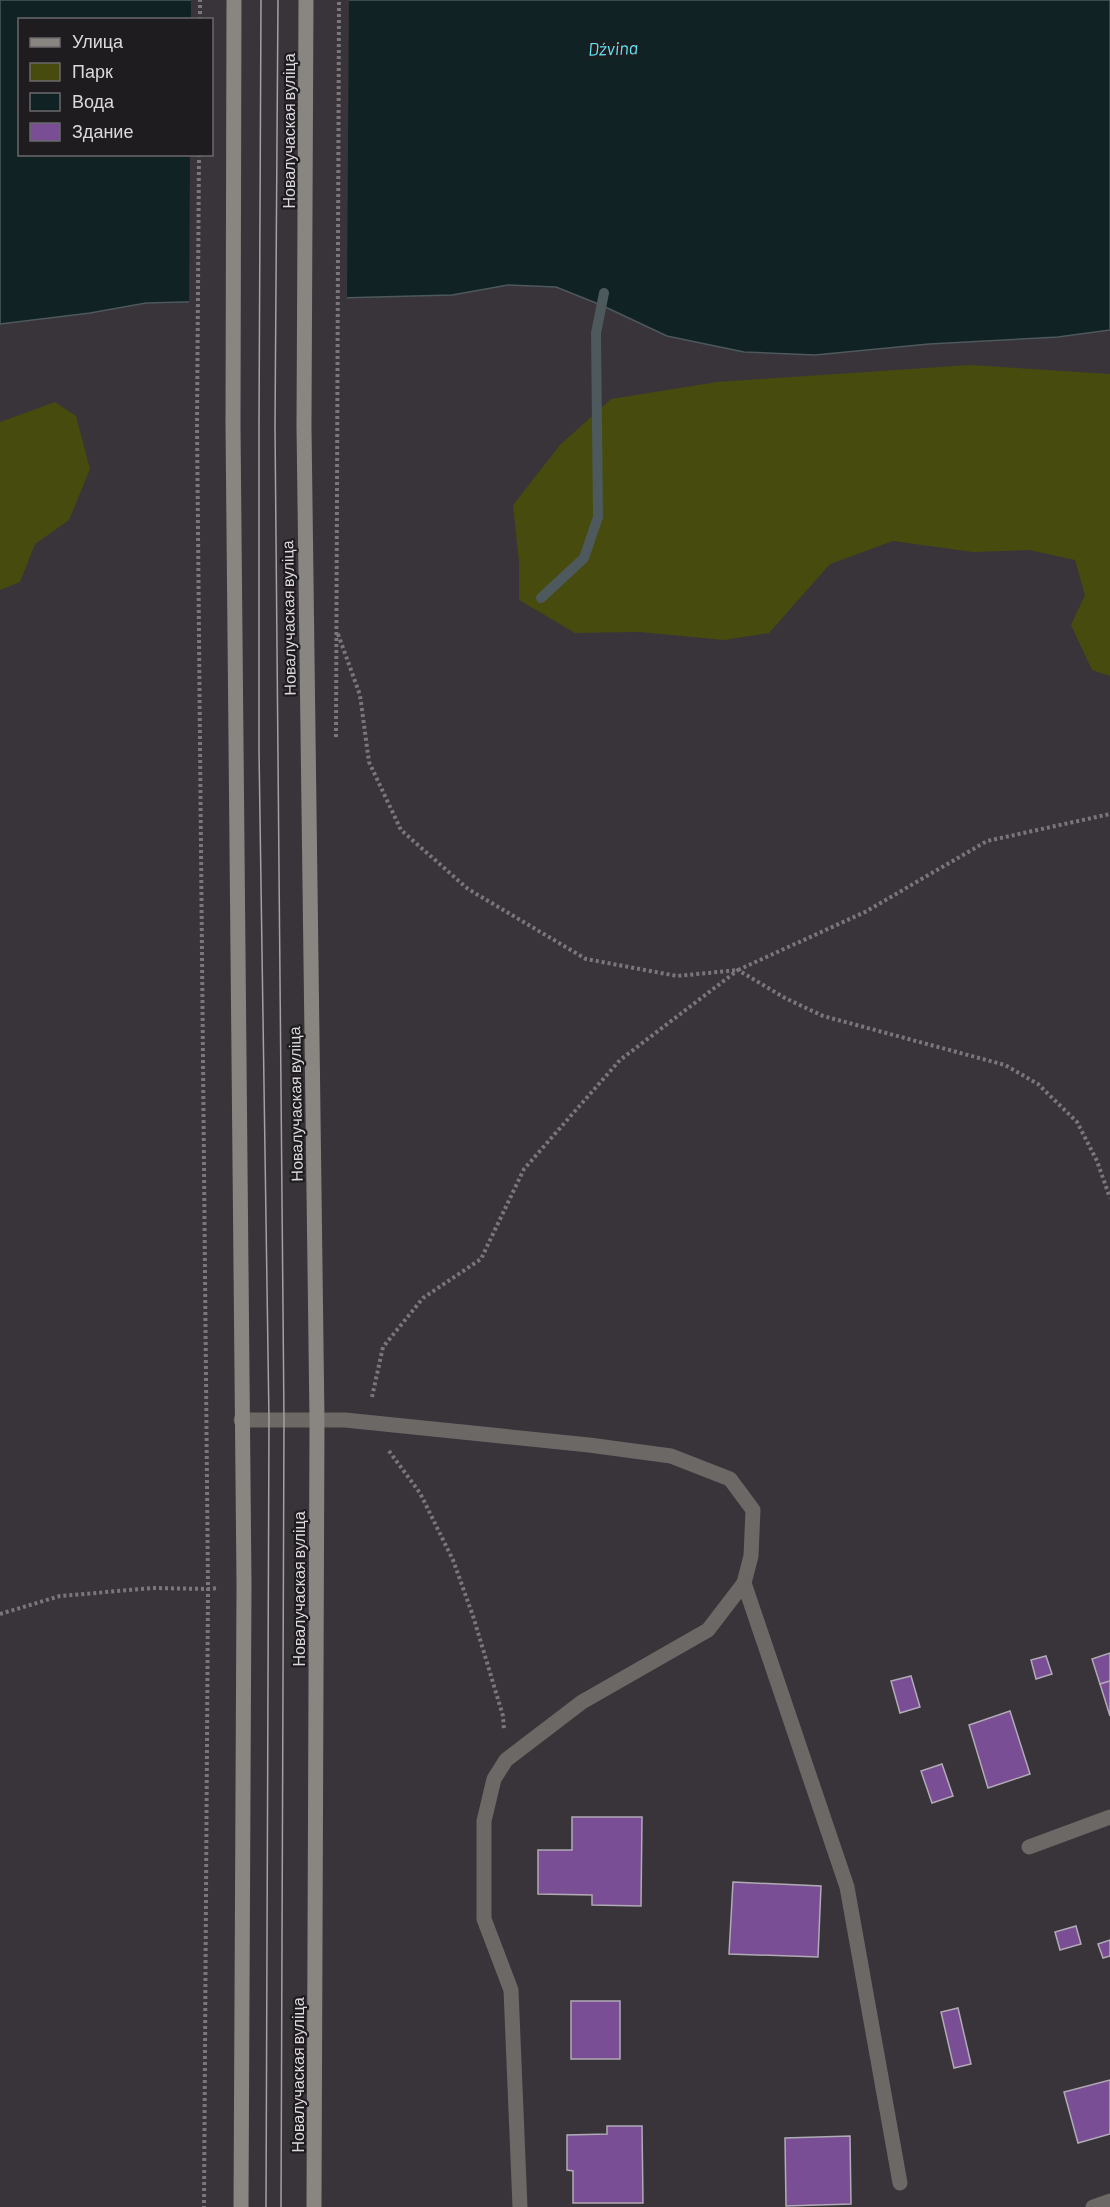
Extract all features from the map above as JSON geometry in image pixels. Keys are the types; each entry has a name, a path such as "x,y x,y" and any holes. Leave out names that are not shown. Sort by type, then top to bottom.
{"main road":[{"path":"234,0 233,425 244,1584 241,2207"},
{"name":"Новалучаская вуліца","path":"306,0 304,426 317,1420 314,2207"}],"street":[{"path":"241,1420 367,1422 589,1444 671,1456 730,1479 753,1510 752,1556 744,1583 708,1630 582,1702 506,1760 494,1779 484,1821 484,1919 511,1990 520,2207"},
{"path":"744,1583 847,1887 900,2183"},
{"path":"1029,1847 1110,1817"},
{"path":"1093,2207 1110,2201"}],"path":[{"path":"200,0 200,18"},
{"path":"336,426 339,0"},
{"path":"199,156 197,425 208,1589 204,2207"},
{"path":"336,630 360,694 369,762 401,830 468,889 586,959 677,976 738,970 785,998 823,1016 1005,1065 1038,1084 1077,1122 1097,1161 1110,1198"},
{"path":"506,1760 503,1716 473,1616 453,1560 420,1493 367,1422 383,1347 423,1298 481,1259 524,1169 620,1060 738,970 865,912 987,841 1110,814"},
{"path":"0,1614 60,1596 153,1588 208,1589 244,1584"}],"green space":[{"path":"970,365 1110,374 1110,676 1092,670 1071,625 1085,595 1075,560 1029,550 973,552 893,541 830,564 769,633 724,640 639,632 575,633 519,600 519,562 513,505 560,445 611,399 717,382"},
{"path":"55,402 76,416 90,469 69,520 35,544 20,582 0,590 0,422"}],"water":[{"name":"Dźvina","path":"0,0 1110,0 1110,330 1058,337 929,344 815,355 744,352 667,336 556,287 508,285 452,295 146,303 90,313 0,324"}],"pier":[{"path":"191,0 349,0 347,300 189,304 190,156 213,156 213,18 191,18"}],"building":[{"path":"1110,1653 1110,1681 1100,1684 1092,1659"},
{"path":"1046,1656 1052,1674 1036,1679 1031,1660"},
{"path":"911,1676 920,1707 900,1713 891,1681"},
{"path":"1110,1681 1110,1716 1100,1684"},
{"path":"1010,1711 1030,1774 988,1788 969,1725"},
{"path":"942,1764 953,1796 932,1803 921,1771"},
{"path":"572,1817 642,1817 641,1906 592,1905 592,1895 538,1894 538,1850 572,1850"},
{"path":"733,1882 821,1886 818,1957 729,1954"},
{"path":"1076,1926 1081,1944 1060,1950 1055,1932"},
{"path":"1110,1940 1110,1956 1103,1958 1098,1944"},
{"path":"571,2001 620,2001 620,2059 571,2059"},
{"path":"958,2008 971,2064 954,2068 941,2012"},
{"path":"1110,2080 1110,2134 1078,2143 1064,2092"},
{"path":"607,2126 642,2126 643,2203 573,2203 573,2171 567,2170 567,2135 607,2134"},
{"path":"850,2136 851,2204 786,2206 785,2138"}],"waterway":[{"path":"541,598 584,558 598,517 596,333 604,293"}],"tram line":[{"path":"261,0 259,750 269,1420 266,2207"},
{"path":"278,0 275,426 284,1420 281,2207"}]}
